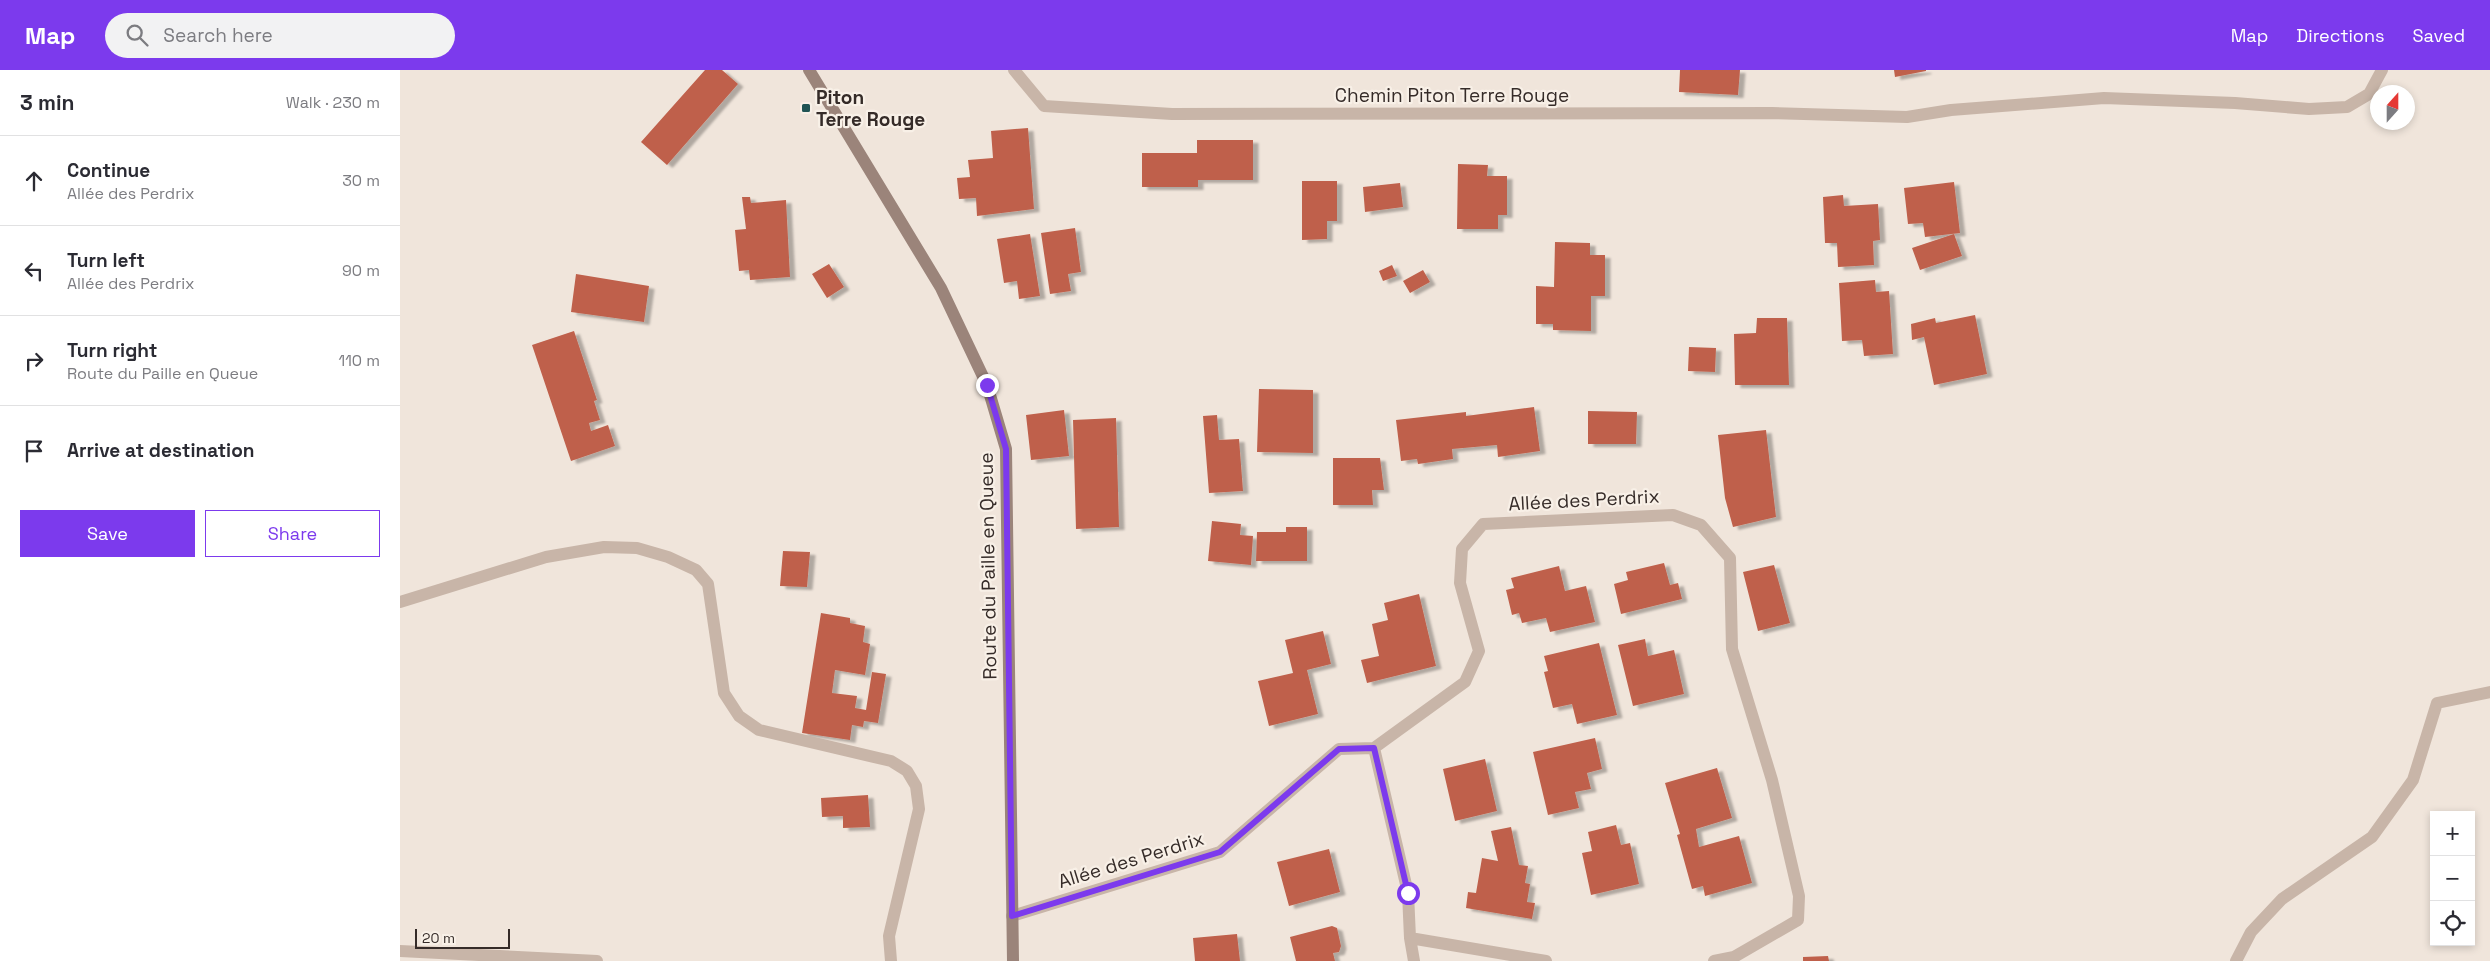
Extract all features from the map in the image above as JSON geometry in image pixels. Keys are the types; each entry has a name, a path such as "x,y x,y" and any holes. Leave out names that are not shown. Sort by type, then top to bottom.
{"main road":[{"name":"Route du Paille en Queue","path":"809,70 941,288 987,385 1006,449 1013,961"}],"street":[{"name":"Chemin Piton Terre Rouge","path":"1014,70 1044,106 1172,114 1772,113 1907,117 1951,110 2104,98 2236,103 2309,109 2347,107 2369,94 2382,70"},
{"name":"Allée des Perdrix","path":"1012,916 1220,852 1339,749 1374,748 1465,682 1480,651 1460,583 1462,549 1482,524 1673,515 1701,525 1730,558 1732,649 1772,780 1798,896 1798,920 1734,957 1714,961"},
{"path":"400,602 546,557 604,547 637,548 668,557 696,570 708,584 724,693 739,716 759,730 891,761 908,771 916,786 918,809 889,936 891,961"},
{"path":"2236,961 2251,932 2282,899 2372,837 2413,780 2437,703 2490,692"},
{"path":"1374,748 1408,893 1410,938 1414,961"},
{"path":"1410,938 1546,961"},
{"path":"400,951 596,961"}],"building":[{"path":"705,70 722,70 738,84 667,165 641,142"},
{"path":"1680,70 1740,70 1738,95 1679,92"},
{"path":"1894,70 1926,70 1926,71 1895,77"},
{"path":"1028,128 1034,209 977,216 976,198 959,199 957,178 970,177 968,160 993,158 991,131"},
{"path":"1197,140 1253,140 1253,180 1198,180 1198,187 1142,187 1142,153 1197,153"},
{"path":"1458,164 1488,165 1487,176 1507,176 1507,215 1498,215 1498,229 1457,229"},
{"path":"1302,181 1337,181 1337,221 1327,221 1327,239 1302,240"},
{"path":"1954,182 1960,233 1925,237 1923,223 1908,224 1904,188"},
{"path":"1400,183 1403,207 1365,212 1363,187"},
{"path":"1843,195 1844,206 1878,204 1880,240 1873,241 1874,265 1838,267 1837,243 1825,243 1823,197"},
{"path":"742,197 750,197 751,203 786,200 790,277 750,280 749,270 739,271 735,230 746,229"},
{"path":"1075,228 1081,272 1068,274 1071,291 1050,294 1041,233"},
{"path":"1030,234 1040,296 1019,299 1017,281 1004,283 997,239"},
{"path":"1954,234 1962,256 1920,270 1912,248"},
{"path":"1555,242 1590,243 1590,255 1605,255 1605,296 1591,296 1591,331 1553,330 1553,324 1536,324 1536,286 1554,287"},
{"path":"829,264 844,287 827,298 812,274"},
{"path":"1392,265 1397,276 1383,281 1379,271"},
{"path":"1423,270 1430,282 1410,293 1403,281"},
{"path":"576,274 649,286 644,322 571,312"},
{"path":"1875,280 1876,292 1889,291 1893,354 1864,356 1862,340 1842,341 1839,283"},
{"path":"1975,315 1987,374 1934,385 1924,337 1912,340 1911,324 1935,318 1936,323"},
{"path":"1757,318 1787,318 1789,385 1735,385 1734,334 1756,333"},
{"path":"574,331 597,400 594,401 600,420 589,423 591,431 608,425 615,446 571,461 532,345"},
{"path":"1689,347 1716,348 1715,372 1688,371"},
{"path":"1259,389 1313,390 1313,453 1257,452"},
{"path":"1534,407 1540,451 1498,457 1497,445 1452,449 1453,459 1418,464 1417,459 1401,461 1396,420 1466,412 1466,416"},
{"path":"1064,410 1069,456 1031,460 1026,415"},
{"path":"1588,411 1637,412 1636,444 1588,444"},
{"path":"1217,415 1219,440 1239,439 1243,491 1209,493 1203,416"},
{"path":"1116,418 1119,527 1076,529 1073,420"},
{"path":"1766,430 1776,517 1733,527 1725,498 1718,435"},
{"path":"1333,458 1380,458 1384,490 1372,490 1373,505 1333,505"},
{"path":"1212,521 1241,524 1240,535 1253,536 1251,565 1208,561"},
{"path":"1286,527 1307,527 1307,561 1256,561 1257,532 1286,532"},
{"path":"783,551 810,552 807,587 780,586"},
{"path":"1664,563 1670,585 1678,583 1682,599 1621,614 1614,584 1628,580 1626,572"},
{"path":"1774,565 1790,623 1758,631 1743,572"},
{"path":"1559,566 1565,591 1586,586 1595,622 1550,632 1546,618 1522,623 1519,613 1512,615 1506,590 1514,588 1511,578"},
{"path":"1419,594 1436,666 1367,683 1361,660 1379,656 1372,624 1388,620 1384,603"},
{"path":"821,613 850,618 850,623 865,626 863,642 870,644 865,675 835,670 832,693 857,696 855,708 866,710 872,672 886,674 878,723 864,721 863,727 852,725 850,740 802,733"},
{"path":"1323,631 1331,664 1307,670 1318,714 1269,726 1258,681 1293,673 1285,640"},
{"path":"1645,639 1648,656 1674,650 1684,694 1633,706 1618,645"},
{"path":"1599,643 1617,715 1577,724 1572,704 1553,708 1544,672 1548,671 1544,656"},
{"path":"1595,738 1602,769 1587,773 1591,789 1575,792 1579,808 1548,815 1533,752"},
{"path":"1485,759 1497,811 1455,821 1443,769"},
{"path":"1717,768 1732,818 1696,829 1699,847 1739,836 1752,883 1705,896 1703,886 1692,889 1677,835 1680,834 1665,783"},
{"path":"868,795 870,827 843,828 843,816 822,817 821,798"},
{"path":"1616,825 1621,845 1630,843 1639,884 1591,895 1582,853 1592,851 1588,832"},
{"path":"1511,827 1519,865 1528,866 1525,883 1530,884 1527,902 1535,903 1532,919 1466,908 1468,892 1476,893 1482,858 1498,861 1491,831"},
{"path":"1329,849 1340,892 1289,906 1277,862"},
{"path":"1332,926 1337,928 1341,946 1339,952 1333,953 1335,961 1296,961 1290,937"},
{"path":"1237,934 1240,961 1195,961 1193,938"},
{"path":"1828,956 1829,961 1803,961 1803,957"}],"place":[{"name":"Piton Terre Rouge","path":"806,108"}],"route":[{"path":"987,385 1006,449 1012,916 1220,852 1339,749 1374,748 1408,893"}]}
